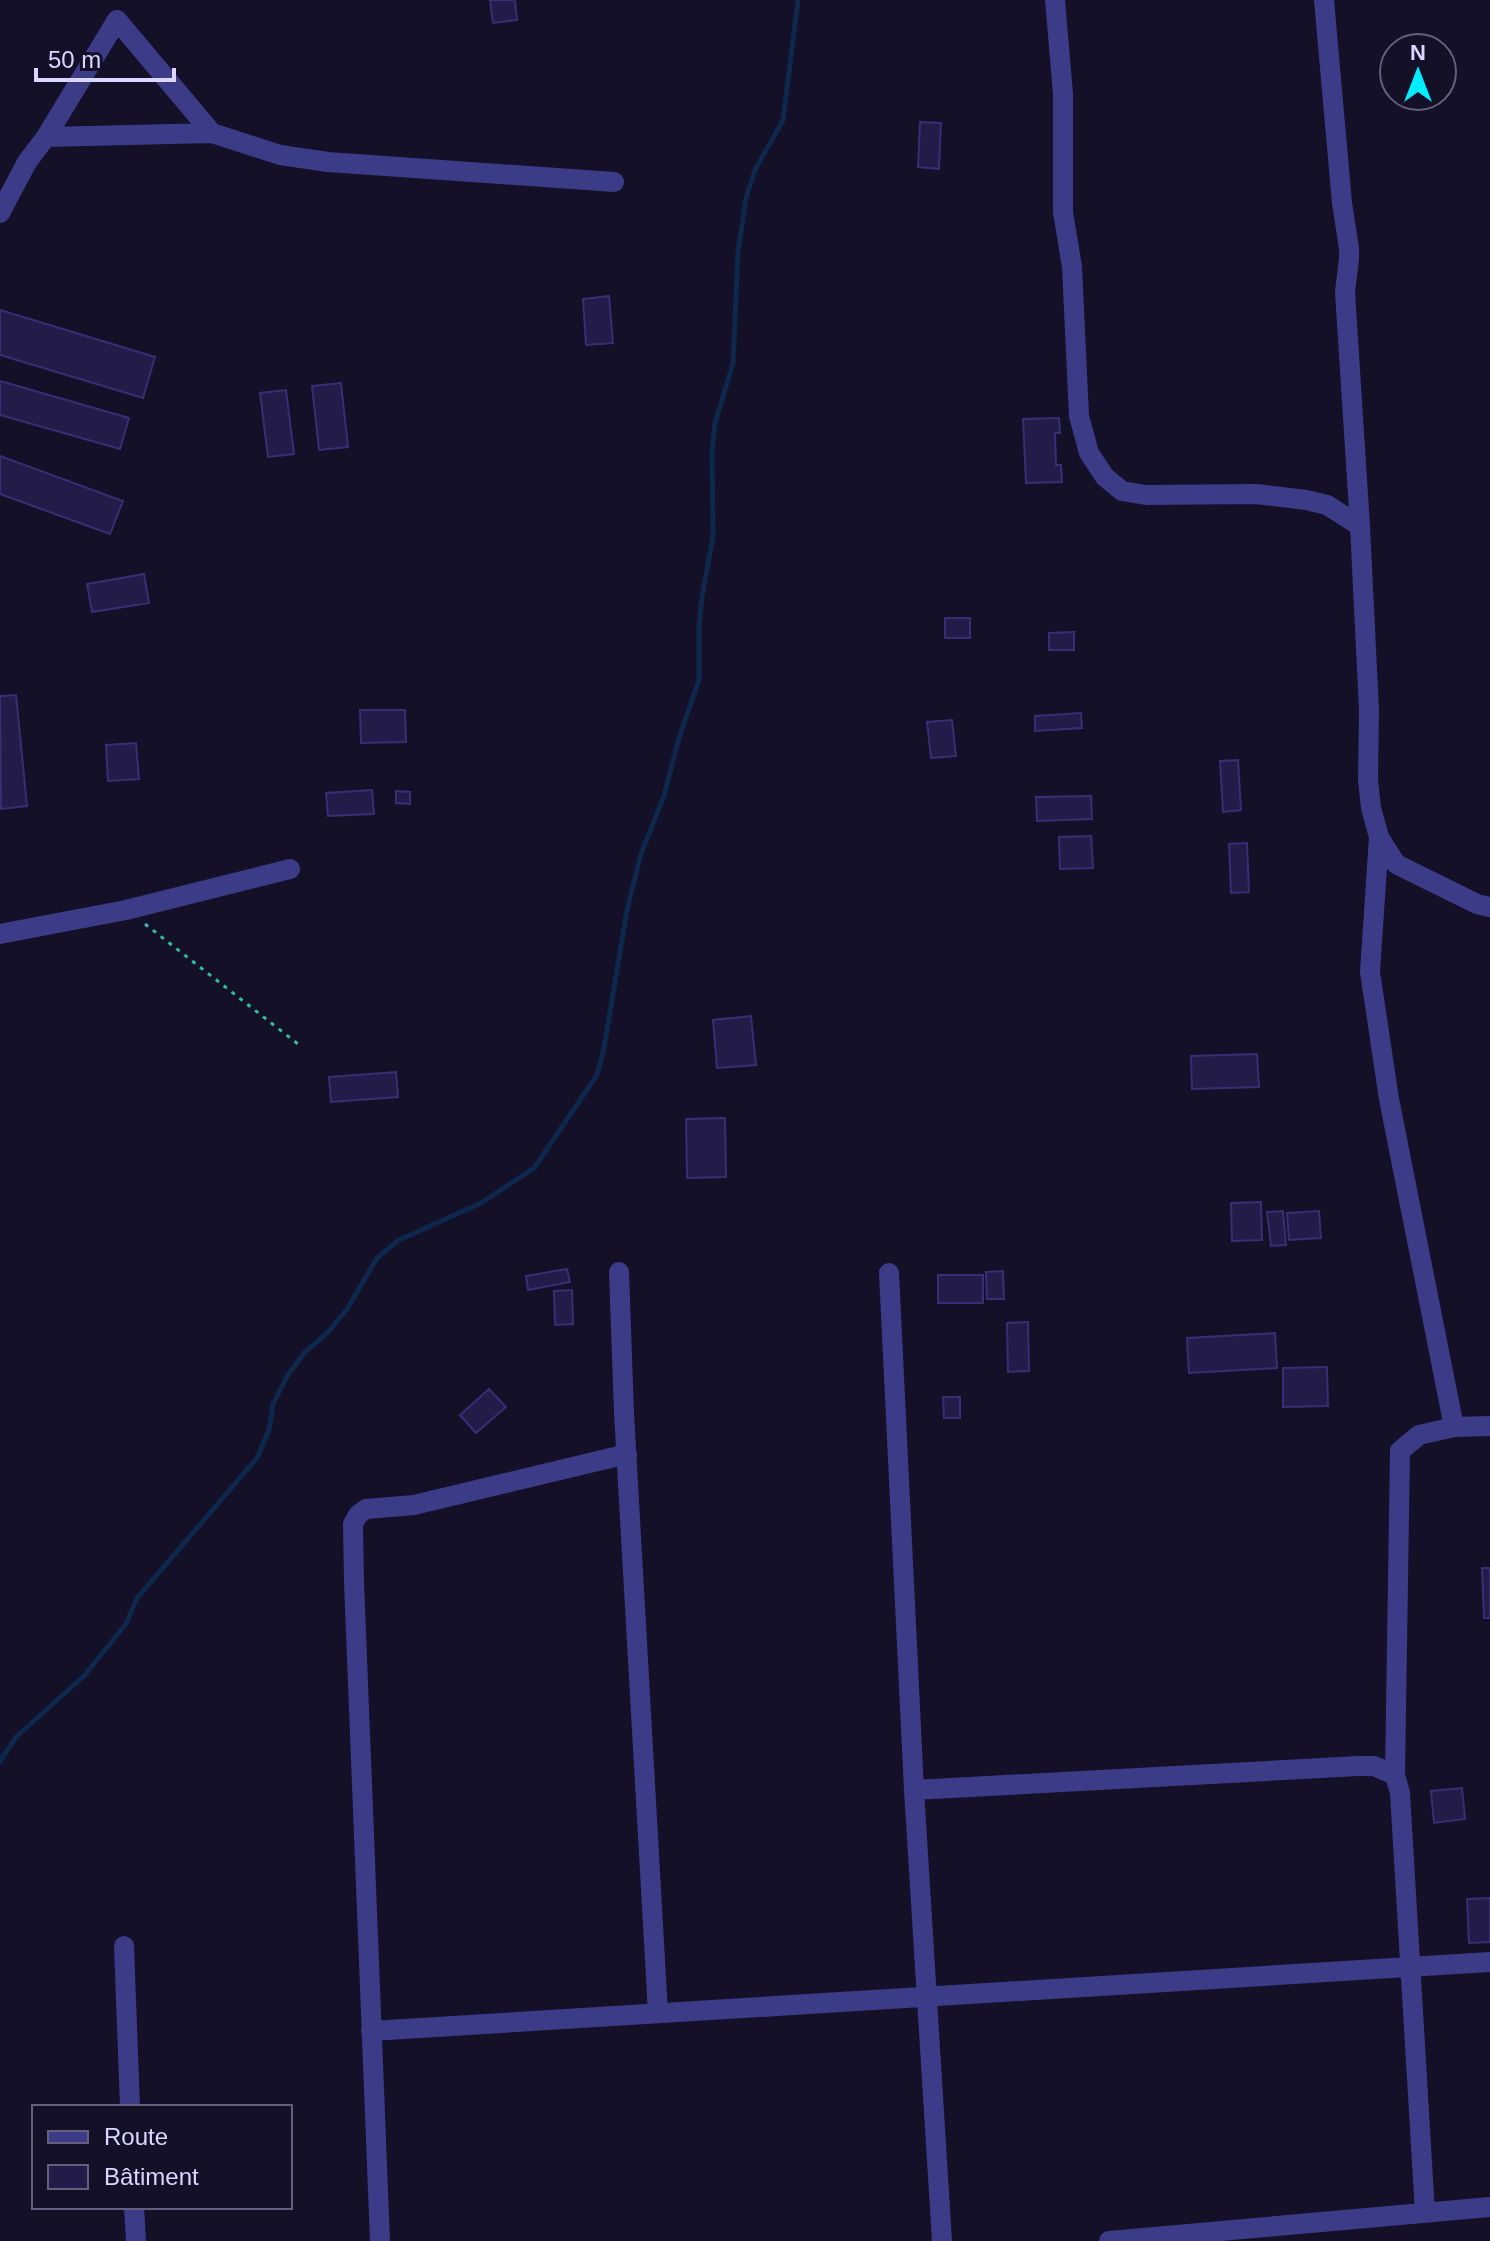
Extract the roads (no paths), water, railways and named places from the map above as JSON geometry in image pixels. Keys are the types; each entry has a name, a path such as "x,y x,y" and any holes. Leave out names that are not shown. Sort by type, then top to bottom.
{"street":[{"path":"1055,0 1063,94 1063,212 1072,267 1079,416 1089,453 1105,477 1129,493 1256,494 1306,500 1327,505 1360,526"},
{"path":"1324,0 1342,203 1349,248 1345,304 1369,710 1368,790 1379,837 1370,972 1389,1099 1454,1427"},
{"path":"0,213 27,162 46,137 117,20 212,133"},
{"path":"46,137 212,133 280,155 316,161 614,182"},
{"path":"1379,837 1396,864 1477,904 1490,907"},
{"path":"0,934 126,910 290,869"},
{"path":"619,1272 658,2013"},
{"path":"889,1273 914,1790 942,2241"},
{"path":"1425,2213 1400,1793 1395,1775 1400,1451 1419,1435 1454,1427 1490,1426"},
{"path":"380,2241 352,1531 355,1519 366,1509 414,1505 627,1454"},
{"path":"914,1790 1358,1766 1374,1766 1395,1775"},
{"path":"124,1946 130,2105"},
{"path":"371,2031 1490,1962"},
{"path":"1109,2241 1490,2207"},
{"path":"134,2209 136,2241"}],"waterway":[{"path":"0,1761 16,1737 84,1676 126,1624 137,1598 257,1458 269,1430 273,1404 286,1378 304,1353 328,1332 347,1309 377,1258 399,1240 481,1203 534,1168 597,1075 627,910 641,854 664,796 699,680 699,626 713,536 712,451 715,423 733,363 738,252 746,198 755,170 783,120 798,0"}]}
